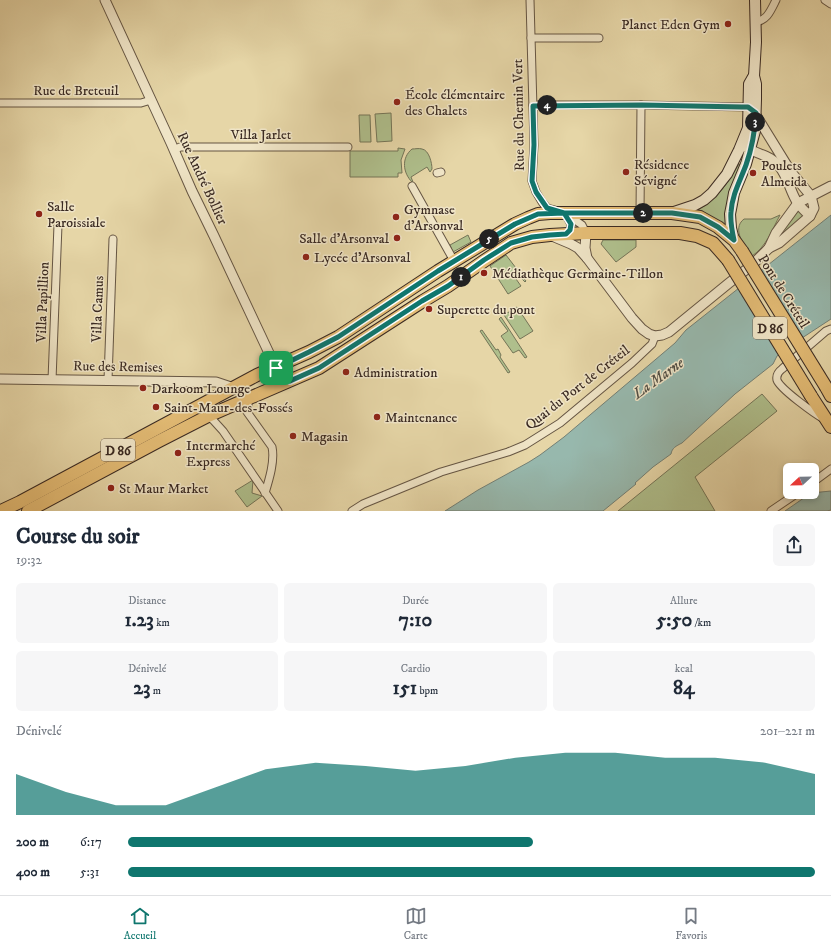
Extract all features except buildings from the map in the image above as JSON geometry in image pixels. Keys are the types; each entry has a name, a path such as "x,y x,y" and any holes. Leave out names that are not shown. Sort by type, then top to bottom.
{"main road":[{"path":"672,213 695,205 712,193 727,174 748,128 756,84 754,76 756,42 755,0"},
{"path":"734,240 730,214 734,193 746,164 755,131 752,110"},
{"name":"D 86","path":"1,511 257,376 338,337 500,232 538,214 640,212 672,213 700,217 718,227 734,240"},
{"name":"D 86","path":"30,511 208,416 319,368 422,301 448,286 511,243 532,237 550,235 586,233 680,233 697,236 713,243 728,260 829,424"},
{"name":"Pont de Créteil","path":"734,240 828,391"}],"street":[{"name":"Rue André Bollier","path":"105,0 192,191 276,368"},
{"name":"Rue du Chemin Vert","path":"530,0 534,145 532,181 536,192 547,208 564,213 574,219 582,226 586,233"},
{"path":"756,22 764,20 769,14 776,0"},
{"path":"825,0 831,4"},
{"path":"531,38 599,38"},
{"name":"Rue de Breteuil","path":"0,103 141,103 151,100"},
{"path":"640,212 642,105"},
{"path":"533,106 642,105 752,110 791,172 811,196 814,208 810,216 779,243 769,248 752,265 678,325 665,334 655,336 642,329 632,318 578,248 550,235"},
{"path":"742,143 750,150 773,159 780,166 798,203 810,216"},
{"name":"Villa Jarlet","path":"174,150 180,147 348,147"},
{"path":"412,186 454,261"},
{"path":"769,248 776,233 798,203 831,186"},
{"path":"564,213 571,224 570,230 566,234"},
{"name":"Villa Papillion","path":"52,380 58,225"},
{"path":"586,233 585,248 587,258"},
{"name":"Villa Camus","path":"108,380 113,239"},
{"path":"829,424 782,387 778,382 777,374 821,335 826,331 831,330"},
{"name":"Quai du Port de Créteil","path":"352,511 363,504 441,472 508,452 525,445 560,422 632,363 652,344 655,336"},
{"path":"276,368 290,381"},
{"name":"Rue des Remises","path":"0,379 216,382 234,388"},
{"path":"248,399 247,412 272,447 274,454 265,493"},
{"path":"208,416 223,431 278,511"},
{"path":"819,478 831,469"},
{"path":"771,511 789,499"}],"green space":[{"path":"391,113 392,141 377,142 375,114"},
{"path":"359,115 370,115 371,142 360,142"},
{"path":"398,148 405,149 401,160 402,173 398,173 398,177 350,177 350,151 398,151"},
{"path":"412,149 421,149 427,152 431,160 432,169 430,172 427,167 411,177 413,182 409,178 404,166 406,157"},
{"path":"739,164 741,165 726,228 696,211 716,196"},
{"path":"799,210 806,216 776,241 781,232"},
{"path":"780,215 765,243 752,256 740,238 740,223 744,219 771,219"},
{"path":"468,235 471,242 453,252 450,245"},
{"path":"603,240 636,240 636,247 616,262 601,244"},
{"path":"506,255 526,281 525,282 519,276 516,279 521,286 508,294 490,266"},
{"path":"517,307 533,331 520,339 504,315"},
{"path":"501,317 527,357 525,358 519,350 513,353 501,336 508,331 499,319"},
{"path":"482,330 496,350 498,349 501,355 500,357 510,372 508,373 480,331"},
{"path":"762,394 777,411 695,477 715,511 618,511"},
{"path":"253,480 252,493 262,496 247,507 235,491"}],"water":[{"name":"La Marne","path":"831,215 831,319 777,356 773,364 735,394 682,443 675,447 671,454 653,467 635,483 636,484 603,511 445,511 478,490 529,462 564,437 675,343 686,330"},
{"path":"831,491 831,510 785,511 802,499 819,499 819,492"}],"pier":[{"path":"758,269 802,340 780,356 737,286"}],"place":[{"name":"Planet Eden Gym","path":"728,24"},
{"name":"École élémentaire des Chalets","path":"397,102"},
{"name":"Résidence Sévigné","path":"626,172"},
{"name":"Poulets Almeida","path":"753,173"},
{"name":"Salle Paroissiale","path":"39,214"},
{"name":"Gymnase d'Arsonval","path":"396,217"},
{"name":"Salle d'Arsonval","path":"397,238"},
{"name":"Lycée d'Arsonval","path":"306,257"},
{"name":"Médiathèque Germaine-Tillon","path":"484,273"},
{"name":"Superette du pont","path":"429,309"},
{"name":"Administration","path":"346,372"},
{"name":"Darkoom Lounge","path":"143,388"},
{"name":"Saint-Maur-des-Fossés","path":"156,407"},
{"name":"Maintenance","path":"377,417"},
{"name":"Magasin","path":"293,436"},
{"name":"Intermarché Express","path":"178,453"},
{"name":"St Maur Market","path":"111,488"}],"route":[{"path":"276,368 290,381 319,368 422,301 438,293 484,260 511,243 532,237 566,234 570,230 571,224 564,213 640,212 672,213 700,217 718,227 734,240 730,214 734,193 746,164 755,131 756,113 748,107 642,105 533,106 534,145 532,181 536,192 547,208 564,213 538,214 500,232 338,337 276,368"}]}
